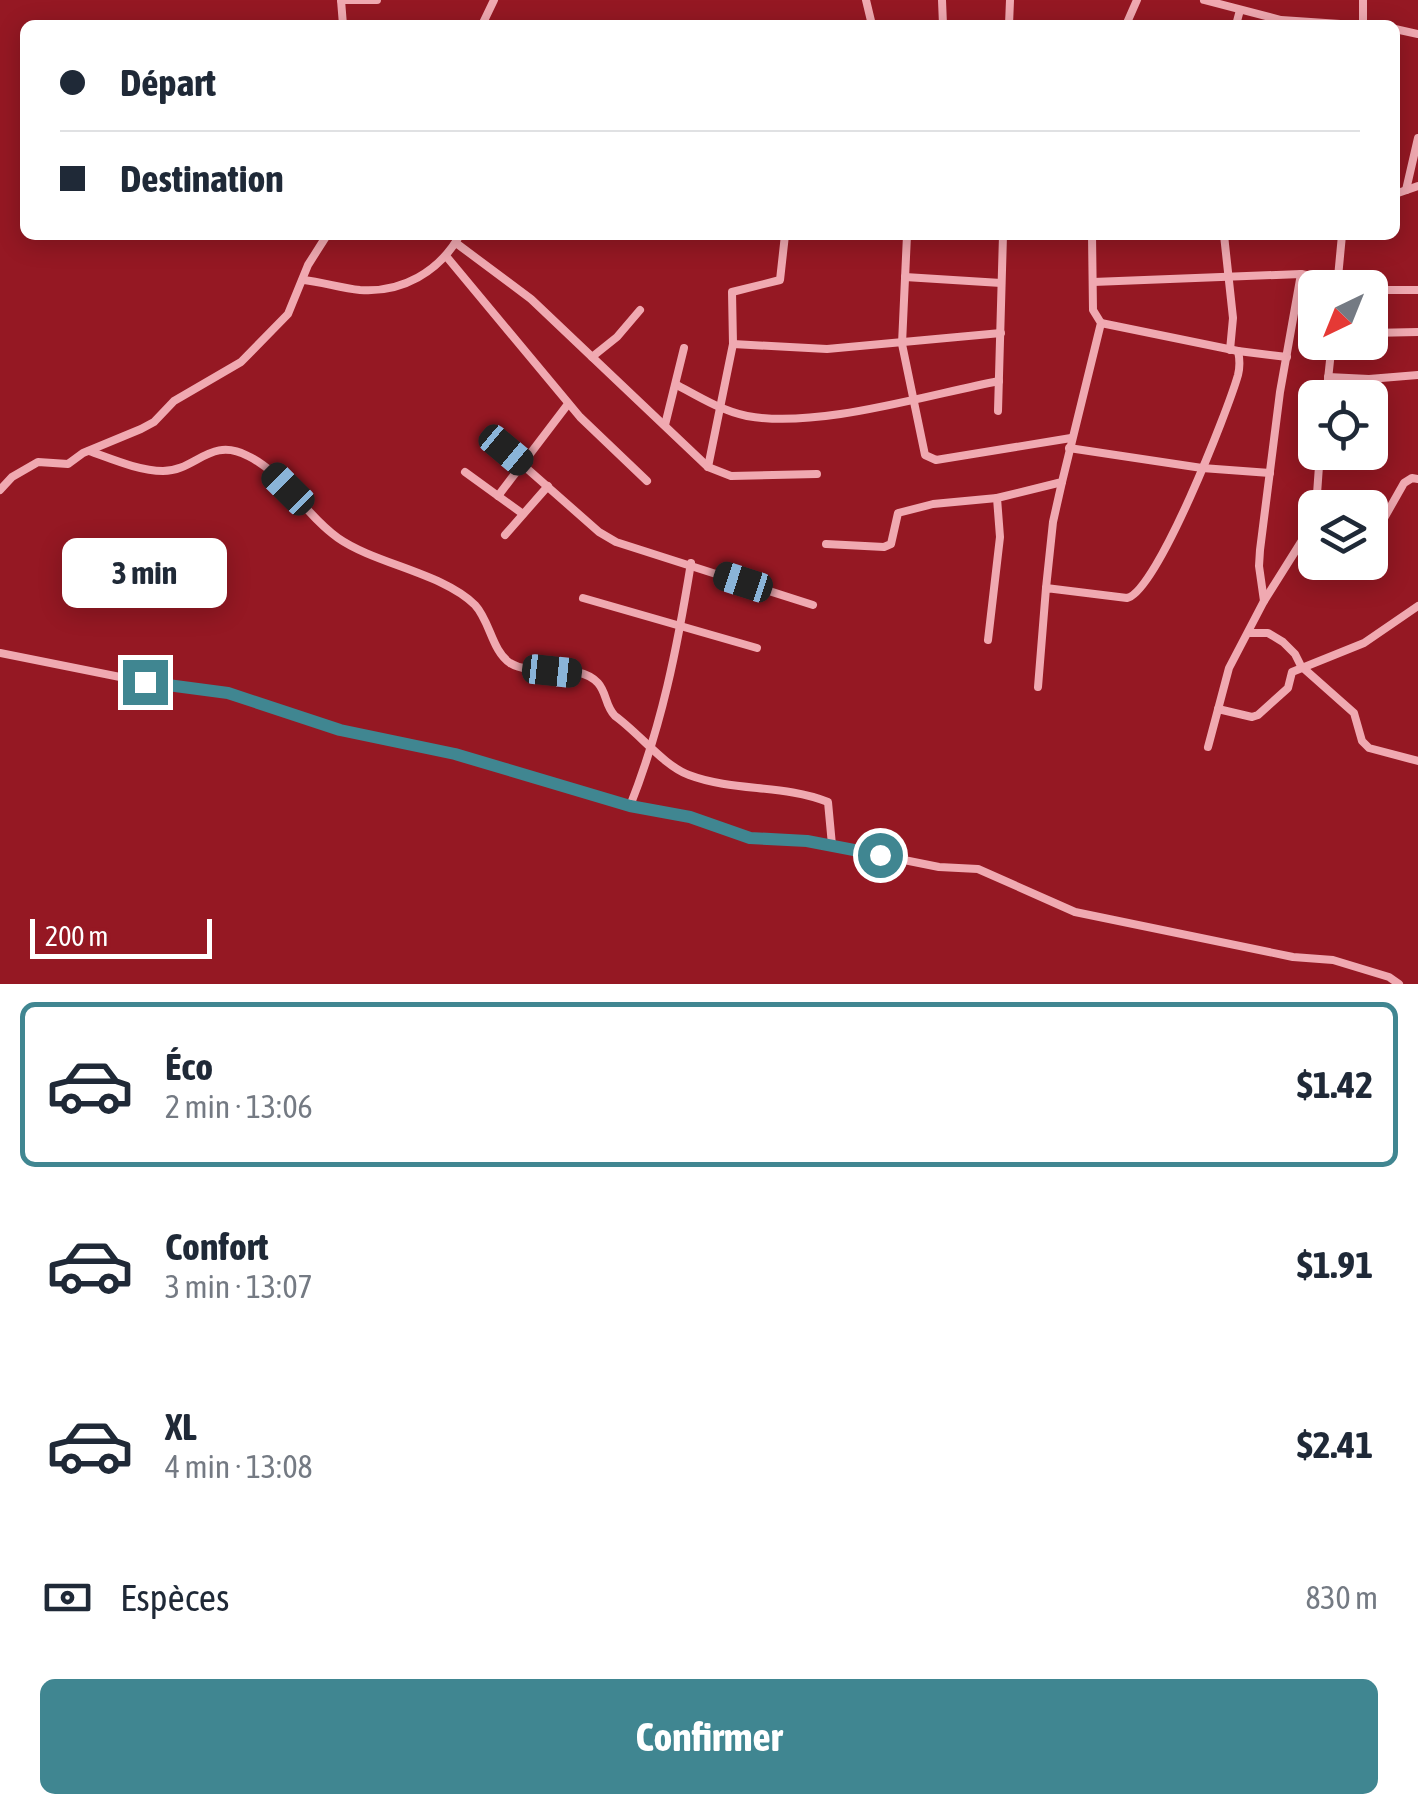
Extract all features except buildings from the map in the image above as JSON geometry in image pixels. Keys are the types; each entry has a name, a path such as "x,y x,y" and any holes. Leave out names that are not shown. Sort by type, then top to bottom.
{"street":[{"path":"341,0 377,0"},
{"path":"1204,0 1280,20"},
{"path":"1237,20 1240,10"},
{"path":"1406,190 1418,138"},
{"path":"1400,192 1418,186"},
{"path":"0,490 12,477 38,462 68,464 154,422 174,401 240,362 283,322 308,265 325,240"},
{"path":"304,280 361,290 384,289 418,278 446,256 457,240"},
{"path":"459,240 532,299 708,466 730,476 817,474"},
{"path":"708,466 733,344 732,292 780,280 785,240"},
{"path":"907,240 902,344 925,455 930,459 1070,443 1202,468 1270,474"},
{"path":"998,411 1003,240"},
{"path":"1038,687 1052,522 1100,322 1093,310 1092,240"},
{"path":"1046,588 1136,596 1166,551 1238,374 1225,240"},
{"path":"1339,270 1342,240"},
{"path":"446,256 568,404 647,481"},
{"path":"1094,282 1298,274"},
{"path":"905,277 1002,283"},
{"path":"1388,290 1418,290"},
{"path":"1264,601 1259,566 1298,292"},
{"path":"592,357 640,310"},
{"path":"1100,322 1234,350 1287,356"},
{"path":"1388,333 1418,332"},
{"path":"733,344 827,349 1000,334"},
{"path":"665,425 684,348"},
{"path":"1328,380 1330,360"},
{"path":"1328,377 1418,375"},
{"path":"677,385 721,408 747,416 812,419 999,381"},
{"path":"498,496 568,404"},
{"path":"490,436 599,532 616,542 813,605"},
{"path":"89,451 158,471 178,468 214,449 246,454 273,474 340,540 425,577 474,604 513,665 591,677 602,689 610,711 685,774 730,786 785,791 826,801 830,804 832,846"},
{"path":"466,472 523,514"},
{"path":"1388,511 1404,483 1418,479"},
{"path":"826,544 884,547 891,544 898,513 933,504 997,498 1062,482"},
{"path":"506,535 548,486"},
{"path":"988,640 1000,537 997,498"},
{"path":"1208,747 1228,668 1264,601 1298,553"},
{"path":"630,806 653,747 691,563"},
{"path":"583,598 756,648"},
{"path":"1218,710 1258,715 1288,688 1292,672 1364,643 1418,606"},
{"path":"1250,633 1274,635 1295,654 1301,666 1354,713 1368,748 1418,761"},
{"path":"0,653 145,682 228,693 340,730 455,754 630,806 690,817 750,838 832,846 939,867 978,869 1074,912 1294,957 1333,960 1389,977 1399,984"}],"route":[{"path":"145,682 228,693 340,730 455,754 630,806 681,814 750,838 807,841 880,855"}]}
